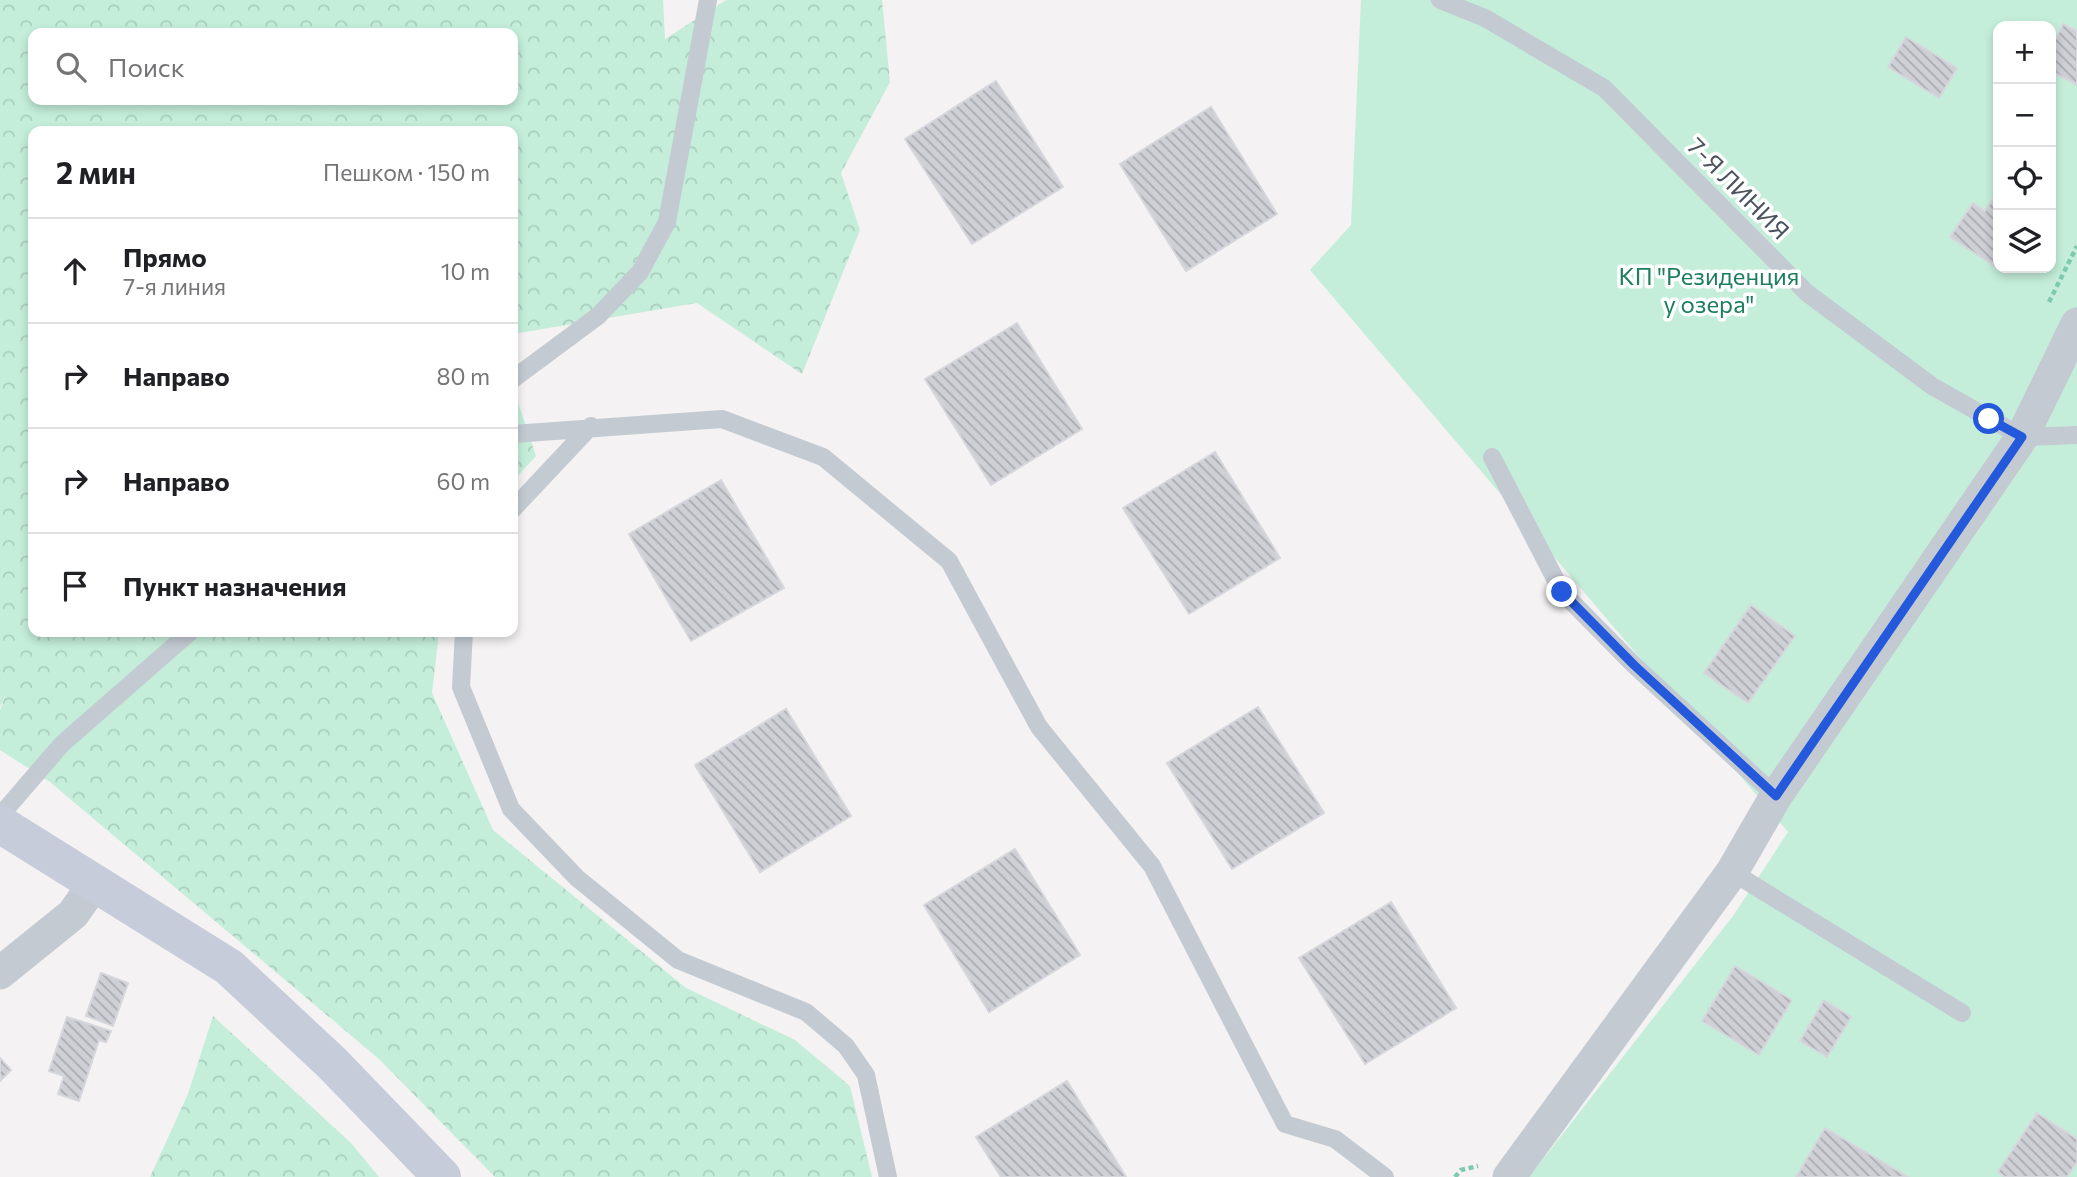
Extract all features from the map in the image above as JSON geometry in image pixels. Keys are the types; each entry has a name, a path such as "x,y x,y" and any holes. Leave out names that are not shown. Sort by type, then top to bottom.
{"street":[{"path":"1509,1177 1732,872 1776,796 2022,437 2077,324"},
{"path":"0,824 229,967 332,1063 442,1177"},
{"path":"0,973 73,914 94,884"}],"lane":[{"path":"518,375 598,316 640,272 667,222 708,0"},
{"name":"7-Я ЛИНИЯ","path":"1440,0 1485,18 1604,88 1807,293 1932,386 2022,437"},
{"path":"518,433 722,419 823,457 948,561 1039,727 1152,866 1285,1124 1335,1139 1385,1177"},
{"path":"518,504 591,426"},
{"path":"2022,437 2077,435"},
{"path":"1492,457 1562,592 1634,665 1776,796"},
{"path":"0,816 62,744 184,637"},
{"path":"464,637 461,687 511,809 577,878 678,960 806,1012 846,1046 866,1075 888,1177"},
{"path":"1732,872 1962,1013"}],"green space":[{"path":"0,0 663,0 665,39 726,0 882,0 890,82 841,173 860,230 802,374 697,303 518,333 518,126 28,126 28,637 438,637 432,693 493,830 686,988 795,1040 850,1086 872,1177 495,1177 379,1059 50,782 0,750 0,710 6,694 0,707"},
{"name":"КП \"Резиденция у озера\"","path":"1361,0 2077,0 2077,1177 1529,1177 1733,916 1788,832 1310,270 1351,225"},
{"path":"518,403 536,456 518,476"},
{"path":"213,1016 351,1143 379,1177 150,1177 188,1094"}],"building":[{"path":"2063,24 2077,31 2077,85 2056,74 2056,38"},
{"path":"1906,37 1957,68 1939,98 1888,67"},
{"path":"996,81 1063,187 972,244 905,139"},
{"path":"1211,107 1277,214 1186,271 1120,164"},
{"path":"1993,199 1993,265 1950,237 1973,203 1985,211"},
{"path":"1017,323 1082,429 991,485 925,379"},
{"path":"1215,452 1280,558 1189,614 1123,508"},
{"path":"721,480 784,588 691,641 629,534"},
{"path":"1751,605 1795,636 1748,703 1704,673"},
{"path":"1258,707 1324,813 1232,869 1167,763"},
{"path":"786,709 851,816 760,872 695,765"},
{"path":"1015,849 1080,955 989,1012 924,905"},
{"path":"1391,902 1456,1008 1365,1064 1299,958"},
{"path":"1735,966 1792,1000 1759,1055 1702,1021"},
{"path":"101,973 128,983 113,1026 86,1016"},
{"path":"1824,1000 1851,1017 1827,1057 1800,1041"},
{"path":"67,1017 111,1031 106,1042 99,1040 79,1101 58,1094 64,1076 49,1071"},
{"path":"0,1058 11,1070 0,1081"},
{"path":"1067,1081 1126,1177 1001,1177 976,1137"},
{"path":"2037,1113 2077,1139 2077,1162 2067,1177 2005,1177 1998,1172"},
{"path":"1825,1128 1908,1177 1796,1177"}],"route":[{"path":"1562,592 1634,665 1776,796 1881,639 2022,437 1989,419"}]}
